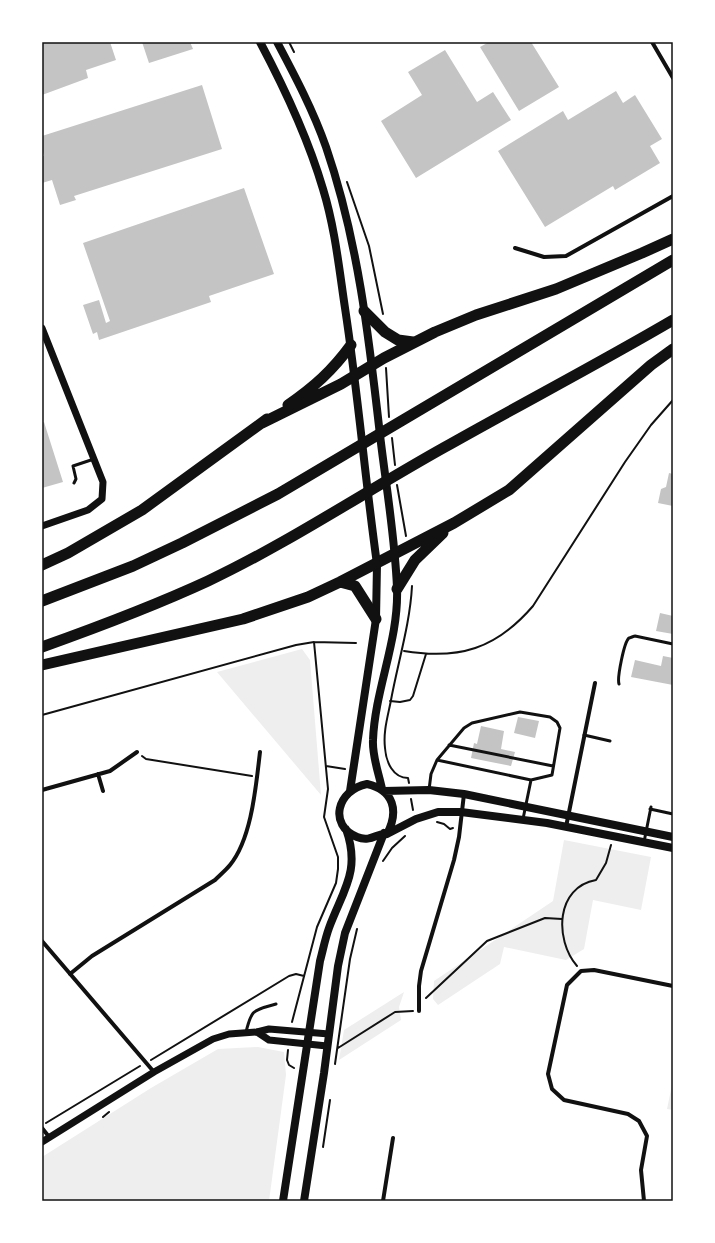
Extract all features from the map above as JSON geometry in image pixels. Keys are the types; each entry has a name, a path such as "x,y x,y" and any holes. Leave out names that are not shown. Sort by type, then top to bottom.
{"highway":[{"path":"262,423 354,376 413,342 476,315 556,289 642,254 673,239"},
{"path":"42,601 133,566 278,494 673,260"},
{"path":"364,312 385,332 398,340 413,342"},
{"path":"42,646 116,620 208,580 288,539 445,447 608,358 673,320"},
{"path":"42,565 68,553 142,510 315,386 337,364 351,345"},
{"path":"42,665 243,620 308,597 377,564 454,523 509,490 612,399 673,349"},
{"path":"397,589 415,560 454,523"},
{"path":"340,582 355,586 376,619"}],"main road":[{"path":"260,42 288,95 311,152 323,189 333,227 351,345 370,520 377,564 376,619 350,791"},
{"path":"277,42 308,101 326,148 357,261 372,365 397,589 396,621 379,701 373,742 383,790 390,798 393,810 393,821 386,833 345,933 338,966 304,1201"},
{"path":"283,1201 320,961 328,930 349,881 353,854 346,829 340,816 340,807 342,800 350,791 358,786 367,784 383,790 429,790 464,794 673,837"},
{"path":"346,829 358,838 376,838 430,814 438,812 462,812 523,819 673,848"}],"street":[{"path":"652,42 673,78"},
{"path":"515,248 544,257 566,256 673,196"},
{"path":"42,328 103,482 102,499 88,510 42,526"},
{"path":"566,827 595,683"},
{"path":"42,790 110,771 137,752"},
{"path":"70,974 92,956 215,880 231,864 247,829 260,752"},
{"path":"98,774 103,791"},
{"path":"419,1011 419,986 421,971 460,837 464,794"},
{"path":"42,941 154,1072"},
{"path":"644,1201 641,1170 647,1136 640,1121 628,1114 564,1100 552,1089 548,1074 567,985 581,971 594,970 673,986"},
{"path":"42,1142 154,1072 213,1039 229,1034 257,1032 269,1029 329,1034"},
{"path":"257,1032 269,1040 327,1046"},
{"path":"42,1127 50,1138"},
{"path":"383,1201 393,1138"}],"lane":[{"path":"74,483 76,479 74,466 94,459"},
{"path":"619,684 618,681 626,643 629,638 635,636 673,644"},
{"path":"429,790 431,774 437,760 464,728 472,723 520,712 550,717 557,722 560,728 552,775 531,780 437,760"},
{"path":"584,735 610,741"},
{"path":"449,745 553,766"},
{"path":"523,819 531,780"},
{"path":"644,842 651,808 673,814"},
{"path":"246,1033 250,1014 256,1010 276,1004"}],"path":[{"path":"386,368 389,419"},
{"path":"404,651 426,654 444,654 473,649 506,633 521,620 533,606 629,456 651,425 673,400"},
{"path":"391,434 396,472"},
{"path":"397,480 399,503 407,537"},
{"path":"408,778 397,775 392,770 385,754 386,719 408,617 412,583"},
{"path":"290,1030 317,927 336,883 338,857 324,817 328,789 314,642"},
{"path":"42,715 216,666 314,642 356,643"},
{"path":"390,701 400,702 410,700 414,696 426,654"},
{"path":"137,752 146,759 257,776"},
{"path":"411,798 413,812"},
{"path":"431,824 437,822 444,824 450,830 453,828"},
{"path":"381,867 392,848 410,833"},
{"path":"581,971 571,959 564,941 562,919 564,905 576,888 589,881 596,880 606,863 612,840"},
{"path":"338,1048 394,1012 419,1011 427,997 439,988 488,941 545,918 562,919"},
{"path":"335,1068 350,959 358,927"},
{"path":"42,1127 146,1062 289,976 296,974 304,976"},
{"path":"288,1052 287,1060 289,1065 296,1069"},
{"path":"96,1093 99,1098"},
{"path":"322,1150 330,1097"},
{"path":"103,1117 108,1112"}],"shaded area":[{"path":"302,649 310,660 321,795 217,672"},
{"path":"564,840 651,857 641,910 593,900 584,949 566,960 504,947 500,964 438,1005 433,999 434,981 553,901"},
{"path":"404,992 399,1007 401,1020 339,1060 344,1030"},
{"path":"258,1047 284,1052 286,1075 269,1201 42,1201 42,1157 151,1088 218,1049"},
{"path":"673,1080 673,1110 667,1109"}],"building":[{"path":"42,42 110,42 116,60 86,70 88,78 42,95"},
{"path":"142,42 190,42 193,49 149,63"},
{"path":"489,42 531,42 559,87 519,111 480,47"},
{"path":"445,50 477,102 493,92 511,120 416,178 381,121 422,95 408,72"},
{"path":"202,85 222,149 74,196 76,200 60,205 52,180 42,183 42,156 44,156 42,136"},
{"path":"616,91 623,103 635,95 662,139 650,146 660,163 615,190 613,186 545,227 498,151 563,111 568,120"},
{"path":"244,188 274,274 209,296 211,302 99,340 97,332 93,334 83,305 99,300 106,323 110,321 83,243"},
{"path":"44,422 63,482 42,488 42,423"},
{"path":"669,473 673,474 673,506 658,503 661,489 666,487"},
{"path":"660,613 673,616 673,634 656,631"},
{"path":"663,656 673,658 673,685 631,677 635,660 661,666"},
{"path":"518,717 539,721 535,738 514,733"},
{"path":"481,726 504,731 501,749 515,752 511,766 471,758 474,743 477,744"}]}
